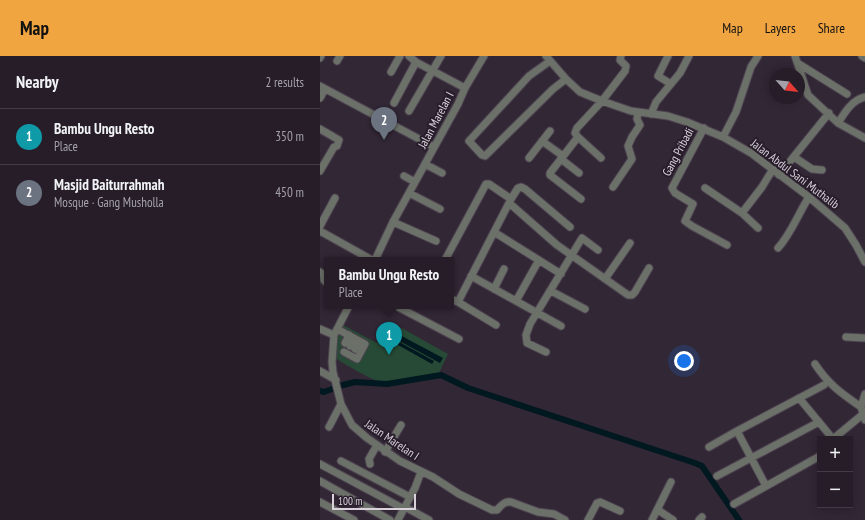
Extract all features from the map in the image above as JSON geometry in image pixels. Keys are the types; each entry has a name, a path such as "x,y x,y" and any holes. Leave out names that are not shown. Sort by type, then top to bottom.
{"street":[{"path":"391,72 400,56"},
{"path":"409,56 416,62 465,88"},
{"path":"410,111 441,56"},
{"name":"Jalan Marelan I","path":"376,257 393,222 465,88 484,56"},
{"path":"601,158 575,133 602,101 626,68 620,60 621,56"},
{"path":"668,56 658,76 671,84"},
{"path":"651,114 656,102 680,73 689,56"},
{"path":"724,137 736,112 751,67 758,56"},
{"path":"795,56 799,64 803,84 808,95 838,123 865,138"},
{"path":"548,58 529,76 469,141 482,156 485,156 553,89 566,79"},
{"name":"Jalan Abdul Sani Muthalib","path":"548,58 566,79 580,92 638,113 668,116 704,128 724,137 751,153 809,197 845,228 865,262"},
{"path":"394,103 416,62"},
{"path":"799,64 847,94"},
{"path":"320,98 322,88 434,147"},
{"path":"838,123 850,106 858,99 865,97"},
{"path":"613,187 632,159 628,146 640,125 637,119 638,113"},
{"path":"779,175 829,113"},
{"name":"Gang Pribadi","path":"704,128 672,188 675,193 693,204 685,221 727,245"},
{"path":"320,129 339,140 320,171"},
{"path":"529,158 550,131"},
{"path":"578,137 550,175 581,199"},
{"path":"542,141 578,173"},
{"path":"794,156 812,169 822,170"},
{"path":"425,164 442,173"},
{"path":"742,212 762,187 773,170"},
{"path":"404,176 415,182"},
{"path":"447,257 486,184 489,184 510,201 557,245 628,295 632,295 635,292 649,268"},
{"path":"458,302 518,188 525,189 570,227"},
{"path":"705,188 742,212 758,228"},
{"path":"409,194 440,209"},
{"path":"778,248 786,239 809,197"},
{"path":"320,226 336,198"},
{"path":"393,222 436,241"},
{"path":"320,231 367,257"},
{"path":"494,232 560,274"},
{"path":"546,352 526,342 526,335 571,254 582,238 598,250"},
{"path":"604,279 630,242"},
{"path":"516,301 538,260"},
{"path":"494,289 504,269"},
{"path":"471,276 561,326"},
{"path":"551,290 585,309"},
{"path":"454,300 496,325"},
{"name":"Jalan Marelan I","path":"348,309 336,332 332,362 341,404 348,419 355,428 385,452 422,472 398,520"},
{"path":"402,309 459,339"},
{"path":"320,329 336,332 354,338 365,344 357,359 344,352"},
{"path":"846,337 865,338"},
{"path":"354,338 350,346 354,338"},
{"path":"799,398 833,439 864,417 860,407 840,392 824,377 814,364"},
{"path":"320,371 336,383"},
{"path":"709,447 824,385"},
{"path":"860,407 865,394"},
{"path":"329,427 341,404"},
{"path":"717,476 819,422"},
{"path":"385,452 401,425"},
{"path":"738,431 766,486"},
{"path":"370,464 368,459 377,445"},
{"path":"734,504 817,458"},
{"path":"341,461 410,497"},
{"path":"320,464 429,520"},
{"path":"422,472 433,477 459,494 492,510 497,510 503,504 511,502 538,512 554,514 565,520"},
{"path":"320,481 390,520"},
{"path":"652,520 671,482"},
{"path":"320,502 354,520"},
{"path":"588,520 597,503 600,502 620,510"},
{"path":"658,510 673,520"}],"green space":[{"path":"389,321 448,354 438,375 403,382 385,383 365,375 331,356 334,344 343,325 377,343"}],"water":[{"path":"396,333 443,358 440,363 394,338"},
{"path":"392,338 434,361 432,364 391,341"}],"waterway":[{"path":"320,391 324,392 355,382 387,384 441,375 468,388 702,466 739,520"}],"place":[{"name":"Masjid Baiturrahmah","path":"384,140"},
{"name":"Bambu Ungu Resto","path":"389,355"}]}
